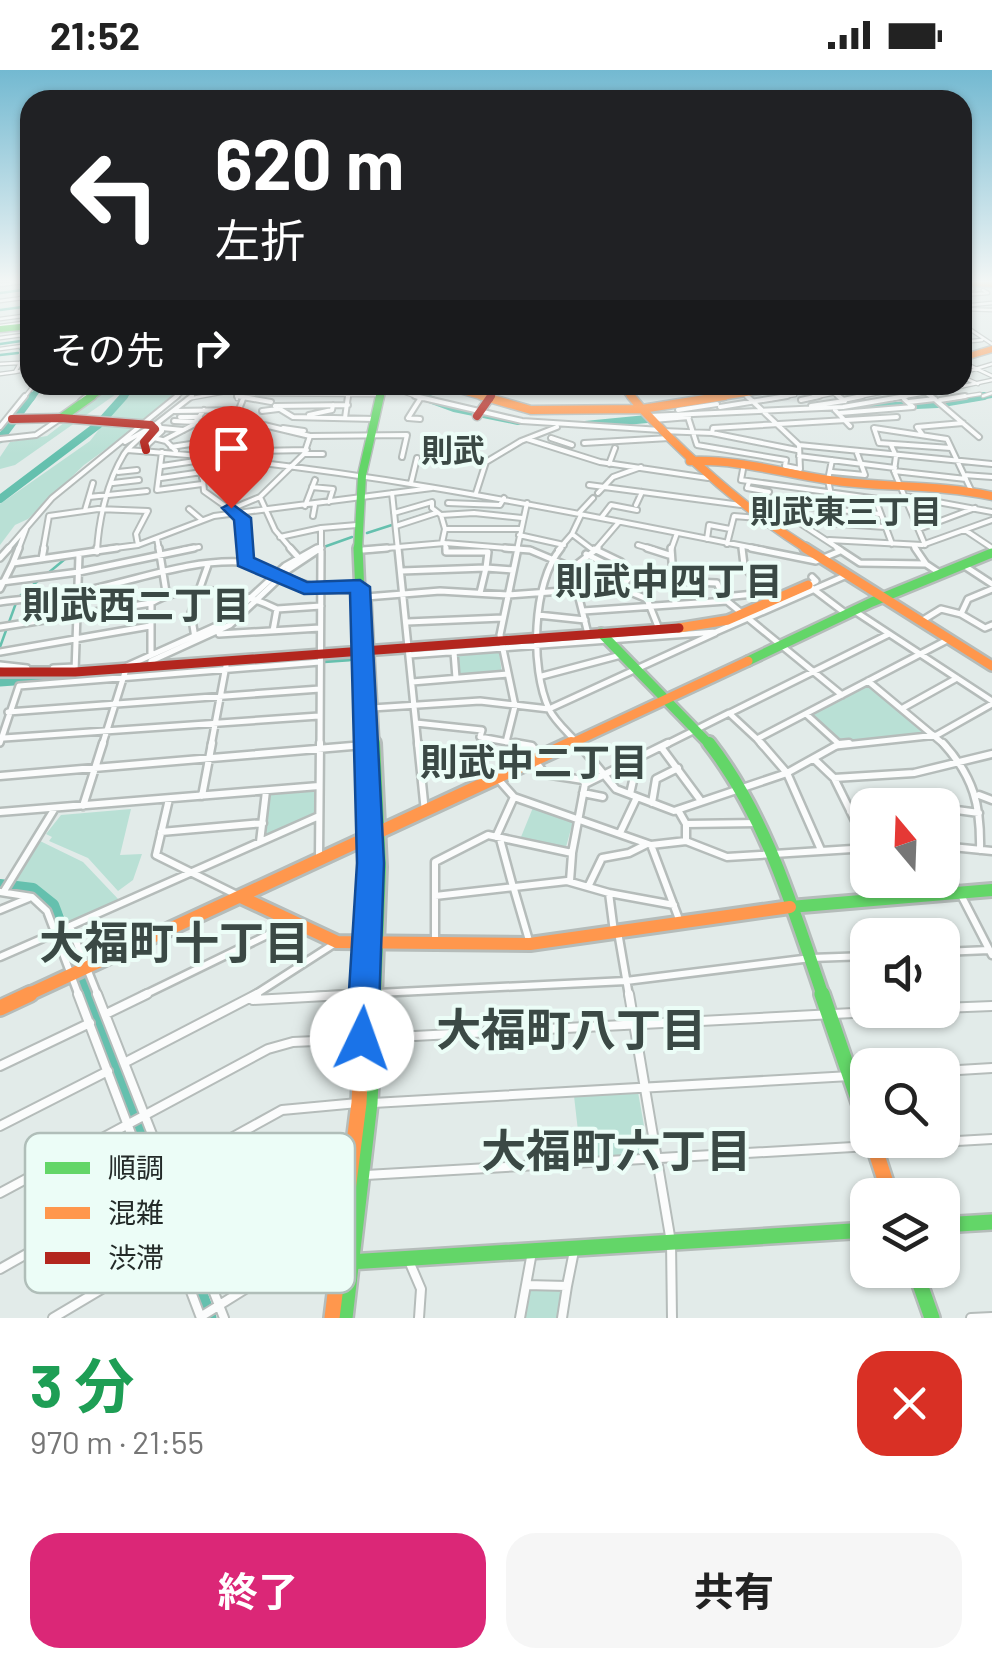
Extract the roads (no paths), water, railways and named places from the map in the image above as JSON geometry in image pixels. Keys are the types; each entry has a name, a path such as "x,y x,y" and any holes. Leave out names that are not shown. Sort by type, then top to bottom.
{"street":[{"path":"0,364 20,362"},
{"path":"15,372 20,362"},
{"path":"972,366 990,372"},
{"path":"972,370 990,372"},
{"path":"0,374 20,371"},
{"path":"972,387 990,372"},
{"path":"972,380 978,384"},
{"path":"972,388 984,396"},
{"path":"837,409 894,400 939,402 992,393"},
{"path":"0,427 26,395"},
{"path":"0,438 36,435 92,395"},
{"path":"97,552 98,528 127,450 158,412 183,395"},
{"path":"0,558 30,521 105,454 185,395"},
{"path":"158,412 191,395"},
{"path":"237,395 237,399 258,399 275,406 288,416 375,419"},
{"path":"275,406 278,395"},
{"path":"310,417 317,395"},
{"path":"345,418 348,395"},
{"path":"374,435 383,395"},
{"path":"363,592 356,525 383,395"},
{"path":"407,395 559,426 655,423 680,411 726,414 811,408 871,395"},
{"path":"453,395 484,412 551,412 655,423 771,444 832,460 910,469 967,482 992,496"},
{"path":"458,395 484,412"},
{"path":"484,412 488,395"},
{"path":"630,395 690,461 744,508 992,666"},
{"path":"745,395 798,450 800,469 784,469"},
{"path":"584,443 655,423 712,397 753,402 785,395"},
{"path":"794,395 794,409"},
{"path":"796,395 820,420"},
{"path":"808,395 821,395"},
{"path":"808,395 815,396"},
{"path":"835,395 852,406"},
{"path":"885,395 894,400"},
{"path":"764,412 811,408 890,410 924,395"},
{"path":"930,395 979,436"},
{"path":"712,397 734,427"},
{"path":"171,447 225,436 242,399"},
{"path":"254,406 258,399"},
{"path":"420,399 408,418 420,419"},
{"path":"310,417 332,410 333,405"},
{"path":"262,411 275,406 348,405"},
{"path":"837,409 850,426"},
{"path":"164,440 198,419 204,410"},
{"path":"174,411 240,410"},
{"path":"712,433 714,428 896,416 890,410"},
{"path":"680,411 697,445 786,460 784,469"},
{"path":"180,416 198,419"},
{"path":"7,419 62,418 183,430"},
{"path":"174,420 198,419"},
{"path":"922,434 917,427 963,423"},
{"path":"145,449 144,442 156,429 149,425"},
{"path":"233,425 310,436 408,435 402,457"},
{"path":"476,492 482,467 527,438 559,426"},
{"path":"145,449 162,428"},
{"path":"951,448 880,443 874,428 947,439 967,482"},
{"path":"281,430 304,430"},
{"path":"225,436 231,457"},
{"path":"231,508 260,497 306,452 310,436"},
{"path":"545,444 552,437 572,445"},
{"path":"154,438 164,440 179,454"},
{"path":"527,438 608,464 644,466 686,477 708,478"},
{"path":"198,443 202,478 212,499 240,514 245,528 244,562"},
{"path":"768,457 771,444"},
{"path":"891,444 896,456 895,469 925,544"},
{"path":"608,464 615,448"},
{"path":"127,450 231,457 476,492 823,560 840,551"},
{"path":"798,450 992,464"},
{"path":"252,451 323,454"},
{"path":"578,456 584,451"},
{"path":"162,452 159,490 252,470"},
{"path":"830,476 865,475 857,452"},
{"path":"558,457 569,454"},
{"path":"162,466 200,457"},
{"path":"411,483 416,458"},
{"path":"831,495 832,460"},
{"path":"690,461 830,476 992,512"},
{"path":"744,464 738,478 749,482 747,488 908,503"},
{"path":"598,493 619,474 644,466"},
{"path":"118,472 136,470"},
{"path":"903,491 992,476"},
{"path":"160,478 202,478"},
{"path":"113,483 140,480"},
{"path":"305,506 315,480"},
{"path":"85,510 92,483"},
{"path":"588,484 744,508 768,503 880,514"},
{"path":"12,563 138,545 203,520 434,486"},
{"path":"312,487 332,488 330,502"},
{"path":"768,503 769,488"},
{"path":"89,497 148,491"},
{"path":"134,509 137,492"},
{"path":"601,518 611,505 637,508 642,492"},
{"path":"811,492 814,507"},
{"path":"392,493 425,812"},
{"path":"260,497 263,510 280,537 298,557"},
{"path":"361,498 366,745 374,836"},
{"path":"448,503 500,505 504,498"},
{"path":"593,498 551,560 541,593 535,642 548,709 616,789 633,796 678,810 787,773 840,744 937,736 992,703 812,584"},
{"path":"876,501 892,544"},
{"path":"394,513 432,502 446,528 446,552 533,550 646,599 659,629"},
{"path":"506,742 515,703 502,645 503,618 527,502"},
{"path":"313,516 315,504"},
{"path":"782,504 784,512 860,563 926,564"},
{"path":"918,529 978,507"},
{"path":"189,509 203,520"},
{"path":"42,559 50,516 85,510 148,511 136,534 138,545"},
{"path":"396,524 439,514 522,518"},
{"path":"727,544 734,516 758,518"},
{"path":"828,540 925,544 992,520"},
{"path":"0,589 30,521"},
{"path":"798,521 885,527"},
{"path":"571,569 619,522"},
{"path":"280,537 356,525"},
{"path":"707,539 710,525 730,529"},
{"path":"319,861 321,528"},
{"path":"446,528 519,532 564,544"},
{"path":"0,1008 882,597 992,550 965,530"},
{"path":"675,604 669,581 670,555 677,533"},
{"path":"572,534 620,562"},
{"path":"158,538 166,592"},
{"path":"364,550 444,543"},
{"path":"638,545 670,555"},
{"path":"913,545 926,564 941,574"},
{"path":"2,582 79,572 200,547"},
{"path":"742,547 744,565 769,597"},
{"path":"277,576 321,548"},
{"path":"217,633 298,557 321,548"},
{"path":"480,593 488,549"},
{"path":"0,602 78,592 208,564 244,562 301,587 402,594 508,595 619,588 631,576 586,554"},
{"path":"75,670 80,555"},
{"path":"197,640 191,613 208,564"},
{"path":"961,614 968,599 992,586 964,564"},
{"path":"401,571 512,570"},
{"path":"582,611 769,597 847,575"},
{"path":"669,581 717,584 724,599 842,695"},
{"path":"372,708 515,703 548,709 812,584"},
{"path":"577,590 588,634"},
{"path":"5,626 78,617 150,602 166,592 256,598 277,609 321,606"},
{"path":"535,642 704,626 746,617 769,597"},
{"path":"197,640 256,598"},
{"path":"150,602 151,660"},
{"path":"274,631 277,609"},
{"path":"921,622 940,609 961,614 990,629"},
{"path":"538,615 585,620"},
{"path":"406,622 503,618"},
{"path":"0,652 150,626"},
{"path":"0,669 125,673 217,633 320,628"},
{"path":"409,652 716,632"},
{"path":"585,784 889,634"},
{"path":"240,1133 282,1110 850,1076 811,958 743,788 696,730 604,637"},
{"path":"757,739 949,639"},
{"path":"320,716 1,739 19,686 365,652 454,652 502,645"},
{"path":"355,1228 373,942 372,708 365,652"},
{"path":"454,652 456,678"},
{"path":"542,676 622,655"},
{"path":"151,660 226,665"},
{"path":"202,796 226,665"},
{"path":"83,806 125,673"},
{"path":"412,682 508,674"},
{"path":"903,708 957,678"},
{"path":"868,681 937,736 961,766 977,794 980,850"},
{"path":"8,712 320,689"},
{"path":"729,713 787,773 821,850"},
{"path":"806,714 840,744"},
{"path":"416,722 482,730 480,737 532,746 545,774 583,780 585,784"},
{"path":"0,776 366,745"},
{"path":"661,748 702,802"},
{"path":"834,778 909,776 991,756"},
{"path":"814,759 834,778 850,811"},
{"path":"620,833 633,796 635,772 628,764"},
{"path":"421,766 480,771 514,796 649,845 680,924"},
{"path":"652,803 656,780 678,768"},
{"path":"570,881 585,784"},
{"path":"0,812 319,786"},
{"path":"260,842 266,790"},
{"path":"583,794 604,797"},
{"path":"977,794 992,800"},
{"path":"514,796 498,838 530,944"},
{"path":"168,799 156,856 337,942 530,944 792,907 898,898"},
{"path":"55,808 5,889 32,896 47,911 55,933 106,1014 151,1133"},
{"path":"678,810 686,824 686,841"},
{"path":"960,810 979,813"},
{"path":"133,1133 90,1023 70,926 319,816"},
{"path":"161,832 262,823"},
{"path":"686,824 760,823"},
{"path":"435,944 436,862 488,836 572,853"},
{"path":"588,887 602,858 649,845 686,841 726,857 850,849"},
{"path":"960,848 992,851"},
{"path":"435,896 570,881 674,905"},
{"path":"960,952 991,951 960,893 992,890"},
{"path":"609,893 671,1242 672,1318"},
{"path":"0,910 32,896"},
{"path":"106,1014 294,922"},
{"path":"0,957 55,933"},
{"path":"124,1063 248,1000 337,942"},
{"path":"248,1000 626,980 850,957"},
{"path":"960,1007 992,1006"},
{"path":"113,1133 268,1049 293,1042 850,1013"},
{"path":"0,1066 90,1023"},
{"path":"960,1070 992,1068"},
{"path":"0,1126 108,1070"},
{"path":"960,1139 992,1138"},
{"path":"355,1176 850,1144"},
{"path":"355,1190 358,1176"},
{"path":"0,1193 25,1180"},
{"path":"960,1224 992,1222"},
{"path":"355,1262 850,1231"},
{"path":"562,1318 574,1248"},
{"path":"520,1318 532,1251"},
{"path":"0,1268 25,1254"},
{"path":"408,1259 420,1289 419,1318"},
{"path":"526,1285 566,1286"},
{"path":"921,1288 932,1318"},
{"path":"54,1318 96,1293"},
{"path":"192,1293 201,1317 238,1293"},
{"path":"213,1293 224,1318"},
{"path":"332,1318 336,1293"},
{"path":"345,1318 349,1293"},
{"path":"971,1318 992,1317"}],"waterway":[{"path":"0,344 20,341"},
{"path":"0,355 18,353"},
{"path":"31,399 34,395"},
{"path":"122,399 125,395"},
{"path":"417,395 428,399"},
{"path":"969,399 992,395"},
{"path":"0,439 32,396"},
{"path":"0,499 98,425 124,396"},
{"path":"421,396 454,408 518,421"},
{"path":"834,409 937,404 984,396"},
{"path":"585,425 657,418"},
{"path":"367,533 423,515"},
{"path":"321,548 352,537"},
{"path":"47,574 65,559"},
{"path":"20,596 40,579"},
{"path":"0,647 16,603"},
{"path":"0,682 349,657"},
{"path":"0,885 33,889 53,905 88,996"},
{"path":"87,994 139,1133"},
{"path":"200,1293 209,1318"}],"district":[{"name":"則武","path":"453,451"},
{"name":"則武東三丁目","path":"846,512"},
{"name":"則武中四丁目","path":"669,582"},
{"name":"則武西二丁目","path":"136,606"},
{"name":"則武中二丁目","path":"534,763"},
{"name":"大福町十丁目","path":"174,943"},
{"name":"大福町八丁目","path":"571,1030"},
{"name":"大福町六丁目","path":"616,1151"}]}
